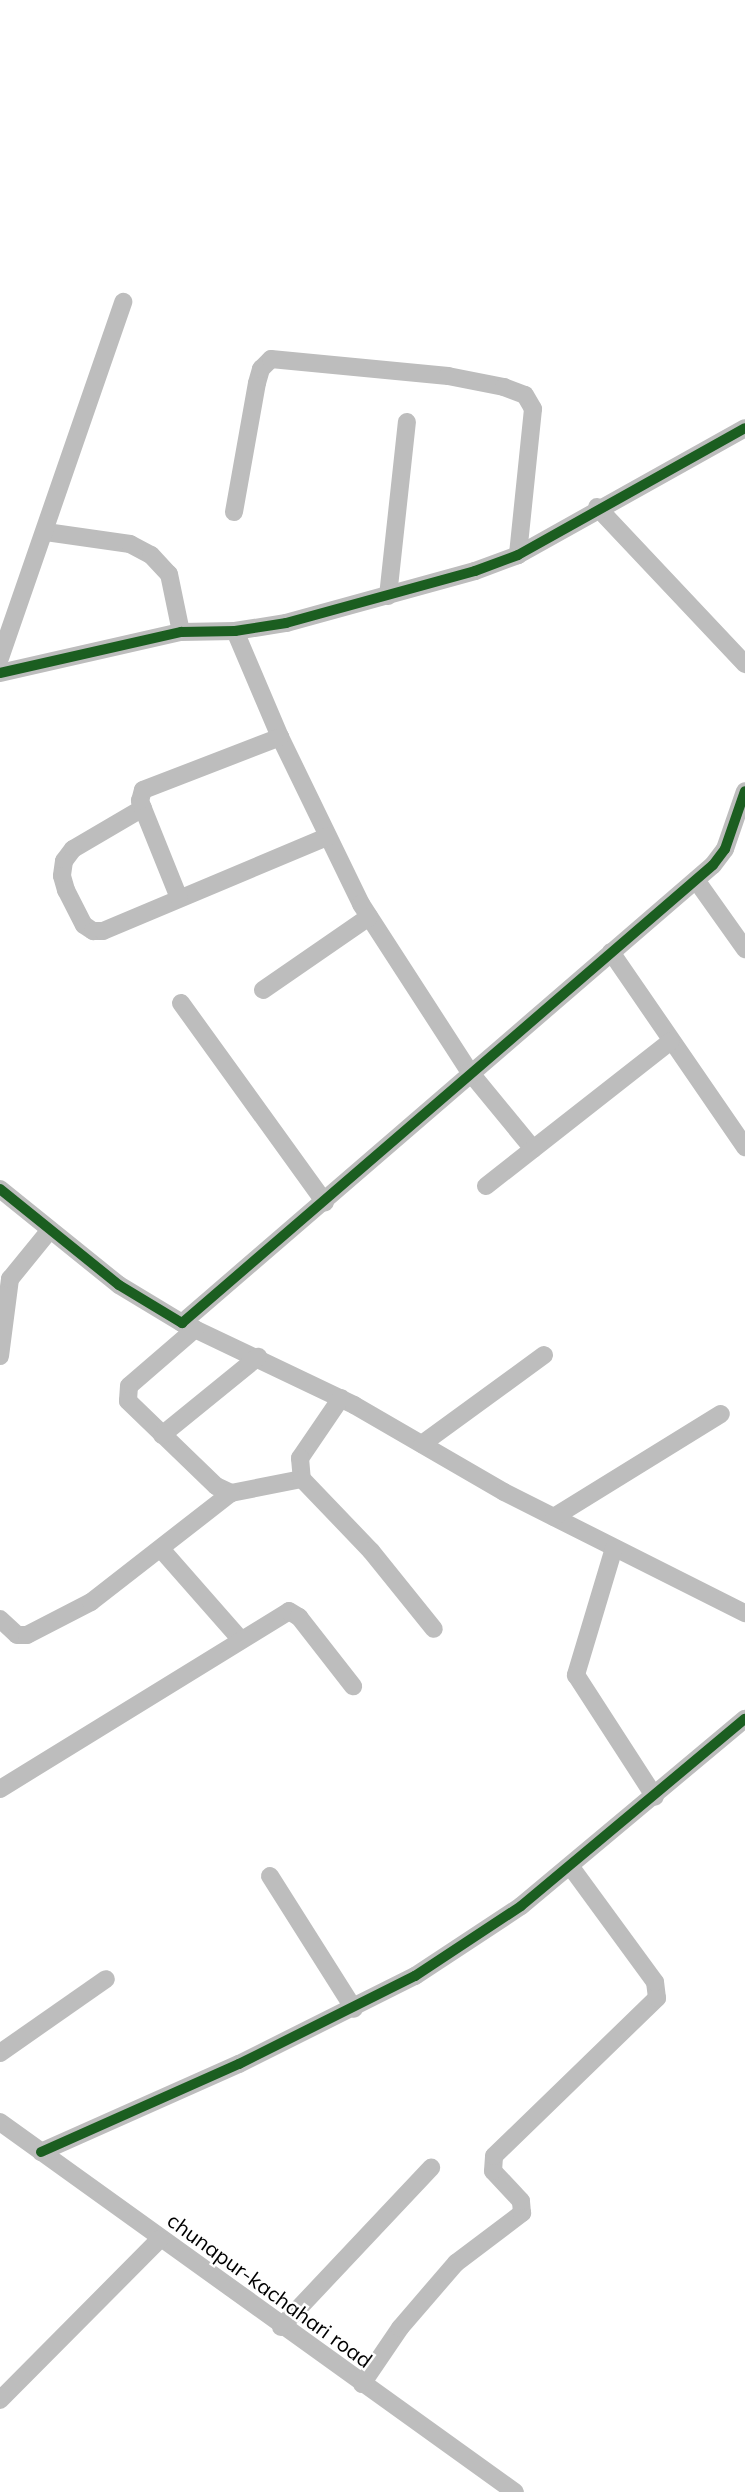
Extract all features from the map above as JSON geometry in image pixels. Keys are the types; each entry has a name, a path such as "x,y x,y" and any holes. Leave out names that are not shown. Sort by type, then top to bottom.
{"street":[{"path":"0,658 46,532 82,410 123,302"},
{"path":"234,512 257,383 261,369 271,359 448,376 504,387 524,395 533,409 518,555"},
{"path":"388,596 407,422"},
{"path":"0,673 181,632 235,631 388,596 518,555 597,507 745,428"},
{"path":"597,507 745,664"},
{"path":"46,532 130,544 151,555 169,574 181,632"},
{"path":"235,631 280,737 369,917 469,1071 533,1149"},
{"path":"179,898 140,801 149,785 280,737"},
{"path":"231,1493 207,1480 162,1435 126,1393 188,1326 469,1071 696,880 725,849 745,791"},
{"path":"143,808 73,849 62,876 84,925 93,931 103,930 327,836"},
{"path":"696,880 745,950"},
{"path":"262,990 369,917"},
{"path":"611,952 745,1147"},
{"path":"181,1003 325,1203"},
{"path":"486,1186 671,1041"},
{"path":"0,1189 119,1285 188,1326 341,1398 554,1517 745,1613"},
{"path":"0,1356 10,1279 50,1230"},
{"path":"422,1444 544,1355"},
{"path":"162,1435 258,1357"},
{"path":"341,1398 300,1458 302,1479 371,1551 435,1629"},
{"path":"554,1517 721,1414"},
{"path":"0,1619 17,1635 27,1635 90,1602 162,1549 231,1493 302,1479"},
{"path":"614,1548 576,1675 655,1797"},
{"path":"162,1549 240,1639"},
{"path":"0,1789 278,1615 294,1613 353,1686"},
{"path":"41,2152 354,2009 497,1924 655,1797 745,1719"},
{"path":"362,2384 400,2328 456,2263 522,2213 521,2202 493,2171 494,2156 657,1998 655,1982 570,1866"},
{"path":"270,1876 354,2009"},
{"path":"0,2053 106,1979"},
{"name":"chunapur-kachahari road","path":"0,2122 511,2491"},
{"path":"281,2327 431,2168"},
{"path":"0,2400 160,2239"}],"cycle path":[{"path":"0,673 181,632 235,631 286,623 475,571 518,555 745,428"},
{"path":"0,1189 119,1285 182,1323 713,865 725,849 745,791"},
{"path":"41,2152 239,2064 415,1976 521,1906 745,1719"}]}
